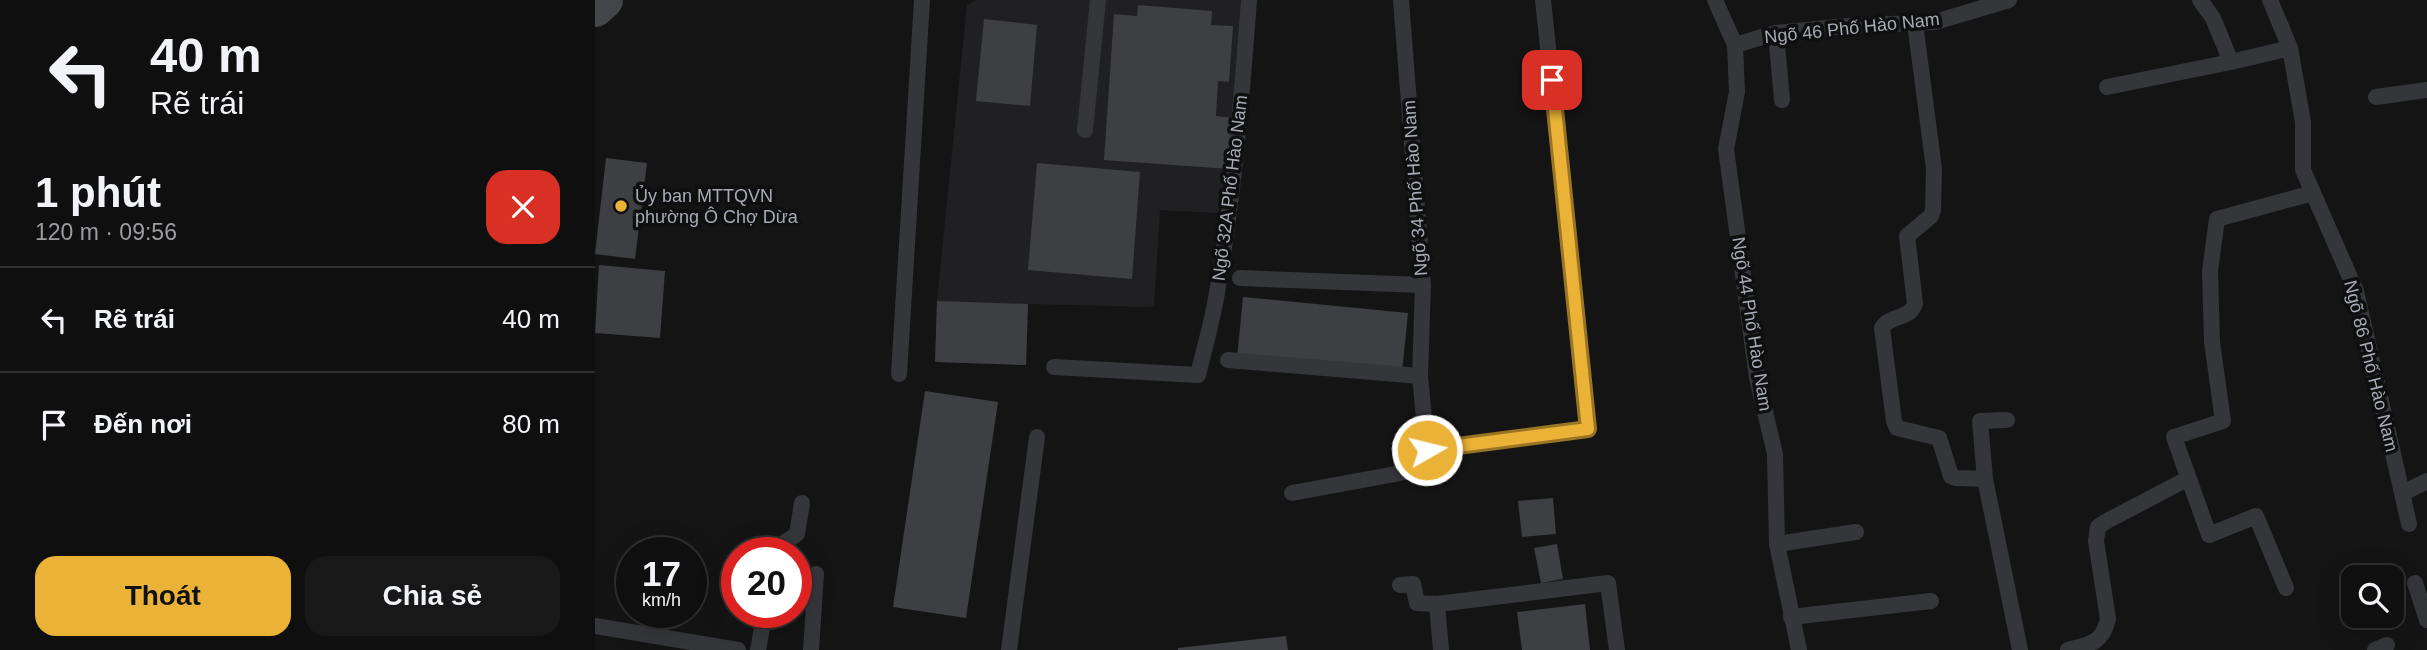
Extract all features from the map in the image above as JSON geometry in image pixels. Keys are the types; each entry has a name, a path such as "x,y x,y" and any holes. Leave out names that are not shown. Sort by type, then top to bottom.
{"main road":[{"path":"595,8 604,0"}],"lane":[{"path":"899,374 922,0"},
{"path":"1085,130 1098,0"},
{"name":"Ngõ 32A Phố Hào Nam","path":"1054,367 1198,375 1218,290 1224,247 1242,94 1249,0"},
{"name":"Ngõ 34 Phố Hào Nam","path":"1401,0 1423,285 1420,376 1427,450"},
{"path":"1292,494 1417,470 1427,450 1588,429 1543,0"},
{"name":"Ngõ 44 Phố Hào Nam","path":"1715,0 1735,44 1737,92 1726,149 1757,378 1775,454 1777,544 1798,650"},
{"name":"Ngõ 46 Phố Hào Nam","path":"1735,44 1776,33 1935,22 2009,0"},
{"path":"2200,0 2213,18 2231,62"},
{"name":"Ngõ 86 Phố Hào Nam","path":"2270,0 2290,48 2304,122 2303,170 2356,291 2409,524"},
{"path":"1915,23 1934,169 1933,210 1931,216 1907,236 1914,309 1889,320 1882,328 1894,421 1898,428 1939,438 1951,476 1985,479"},
{"path":"1776,33 1782,100"},
{"path":"2107,87 2290,48"},
{"path":"2376,97 2427,90"},
{"path":"2285,588 2256,516 2209,535 2174,437 2224,421 2212,342 2210,271 2217,219 2313,193"},
{"path":"1240,278 1423,285"},
{"path":"1228,360 1420,376"},
{"path":"2007,420 1980,421 1985,479 2020,650"},
{"path":"1009,650 1037,437"},
{"path":"2068,650 2094,643 2101,637 2108,619 2096,541 2098,527 2187,479"},
{"path":"2403,494 2427,481"},
{"path":"793,537 797,534 801,503"},
{"path":"1777,544 1856,532"},
{"path":"811,650 816,574"},
{"path":"1400,585 1413,584 1417,603 1437,604 1608,583 1617,650"},
{"path":"2415,583 2427,620"},
{"path":"1791,617 1931,601"},
{"path":"1437,604 1441,650"},
{"path":"595,626 738,650"},
{"path":"758,650 762,628"}],"shaded area":[{"path":"976,0 1243,0 1229,169 1218,213 1160,210 1154,307 1028,304 1026,365 935,362 937,300 967,5"}],"building":[{"path":"1138,5 1212,11 1211,25 1233,26 1229,82 1218,81 1216,116 1233,118 1229,169 1104,160 1114,14 1137,16"},
{"path":"984,19 1037,25 1030,106 976,101"},
{"name":"Ủy ban MTTQVN phường Ô Chợ Dừa","path":"606,158 647,163 635,259 595,254"},
{"path":"1037,163 1140,172 1132,279 1028,270"},
{"path":"599,265 665,271 660,338 595,333"},
{"path":"1243,297 1408,313 1402,373 1237,358"},
{"path":"937,301 1028,304 1026,365 935,362"},
{"path":"925,391 998,402 966,618 893,607"},
{"path":"1553,498 1556,534 1522,537 1518,501"},
{"path":"1557,544 1563,579 1541,583 1534,548"},
{"path":"1585,604 1590,650 1522,650 1517,612"},
{"path":"1286,636 1288,650 1178,650 1178,648"}],"place":[{"name":"Ủy ban MTTQVN phường Ô Chợ Dừa","path":"621,206"}],"route":[{"path":"1427,450 1588,429 1552,80"}]}
